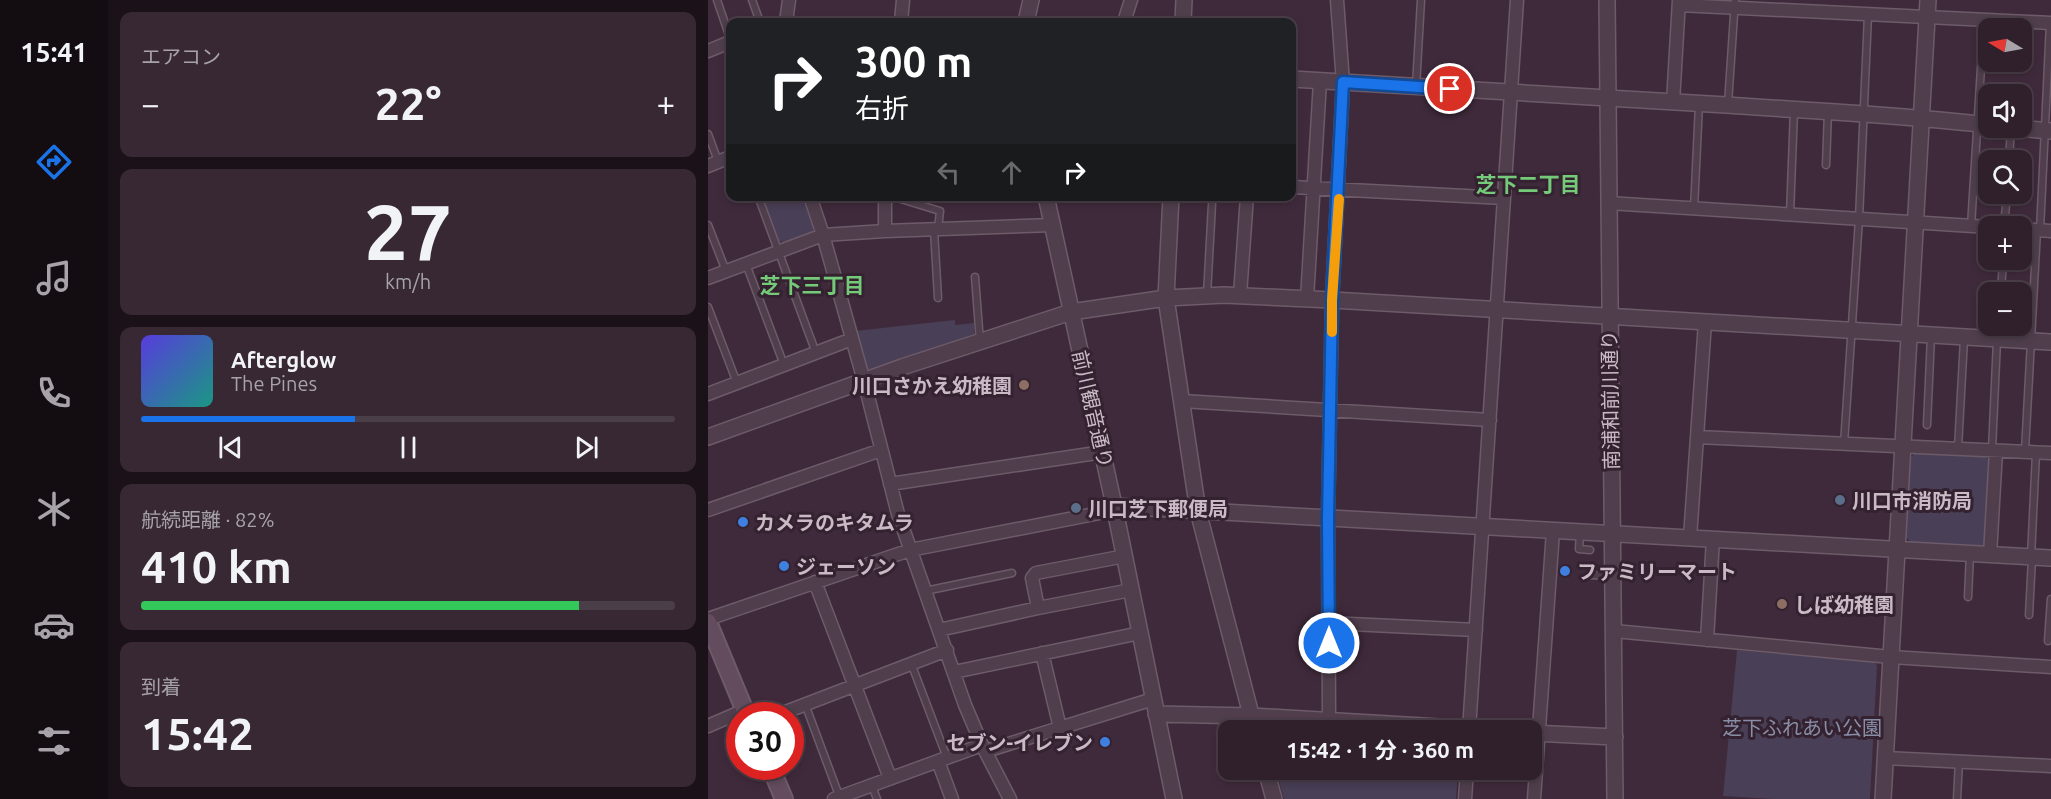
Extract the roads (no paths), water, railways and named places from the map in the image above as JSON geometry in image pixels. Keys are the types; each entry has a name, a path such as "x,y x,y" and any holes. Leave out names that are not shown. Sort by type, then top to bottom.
{"main road":[{"path":"708,620 712,643 741,702"},
{"path":"776,780 784,799"}],"street":[{"path":"786,18 789,0"},
{"path":"901,18 903,0"},
{"path":"1027,18 1031,0"},
{"path":"1125,18 1131,0"},
{"path":"1183,18 1184,0"},
{"path":"1329,720 1328,519 1332,300 1343,82 1337,0"},
{"path":"1470,720 1517,0"},
{"name":"南浦和前川通り","path":"1607,0 1615,799"},
{"path":"1883,799 1928,0"},
{"path":"1673,102 1679,2 1978,20"},
{"path":"2032,22 2050,23"},
{"path":"708,51 726,42"},
{"path":"1296,79 1510,93 1608,96 1978,124"},
{"path":"1307,298 1320,81"},
{"path":"2032,129 2048,130"},
{"path":"1296,187 1504,198"},
{"path":"812,201 910,550 965,705 1010,799"},
{"path":"885,201 885,231"},
{"name":"前川観音通り","path":"1047,201 1115,508 1174,799"},
{"path":"1171,201 1166,298 1198,511 1252,720"},
{"path":"1240,295 1247,201"},
{"path":"1608,203 1978,226"},
{"path":"708,278 823,235 1053,225"},
{"path":"708,437 864,381 1071,312 1166,298 1240,295 1307,298 1964,338 1998,337 2051,342"},
{"path":"1690,538 1705,322"},
{"path":"708,394 852,339"},
{"path":"1182,401 1490,420"},
{"path":"1697,437 2051,453"},
{"path":"708,510 881,450"},
{"path":"1990,555 1994,451"},
{"path":"890,484 1103,452"},
{"path":"708,620 910,550 1115,508 2051,558"},
{"path":"1536,720 1553,531"},
{"path":"1707,640 1713,539"},
{"path":"1038,608 1032,578 1036,573 1125,556"},
{"path":"815,582 890,778"},
{"path":"939,630 1131,590"},
{"path":"1329,623 1476,630"},
{"path":"1614,631 1891,657 2051,667"},
{"path":"954,672 1140,633"},
{"path":"805,704 947,650"},
{"path":"1042,653 1060,728"},
{"path":"838,798 943,759 1155,706 1236,720"},
{"path":"708,726 726,720"},
{"path":"1542,733 1615,737"},
{"path":"1885,758 2051,766"},
{"path":"943,759 952,799"},
{"path":"1269,780 1274,799"},
{"path":"1465,799 1466,780"},
{"path":"1534,780 1534,799"}],"lane":[{"path":"717,0 726,28"},
{"path":"752,0 759,18"},
{"path":"1415,87 1421,0"},
{"path":"1728,105 1735,4"},
{"path":"1844,444 1859,219 1868,14"},
{"path":"2029,615 2032,557 2030,452 2032,341 2043,231 2050,23"},
{"path":"1694,209 1699,103"},
{"path":"1790,215 1794,110"},
{"path":"1826,165 1828,112"},
{"path":"708,134 719,162"},
{"path":"1971,226 1981,138"},
{"path":"760,201 816,353"},
{"path":"907,201 940,211 936,229 939,298"},
{"path":"1207,296 1212,204"},
{"path":"708,225 727,271"},
{"path":"746,264 784,365"},
{"path":"975,277 980,342"},
{"path":"708,307 737,383"},
{"path":"1927,425 1931,335"},
{"path":"1994,451 1998,337"},
{"path":"1958,449 1964,338"},
{"path":"1580,532 1579,549 1590,550"},
{"path":"1968,597 1970,553"},
{"path":"925,591 1012,573"},
{"path":"1589,575 1613,576"},
{"path":"2048,641 2051,599"},
{"path":"911,663 943,759"},
{"path":"805,704 838,798"},
{"path":"1957,799 1959,761"},
{"path":"872,785 877,799"}],"place":[{"name":"川口さかえ幼稚園","path":"1024,385"},
{"name":"川口市消防局","path":"1840,500"},
{"name":"川口芝下郵便局","path":"1076,508"},
{"name":"カメラのキタムラ","path":"743,522"},
{"name":"ジェーソン","path":"784,566"},
{"name":"ファミリーマート","path":"1565,571"},
{"name":"しば幼稚園","path":"1782,604"},
{"name":"セブン-イレブン","path":"1105,742"}],"district":[{"name":"芝下二丁目","path":"1528,184"},
{"name":"芝下三丁目","path":"812,285"}],"park label":[{"name":"芝下ふれあい公園","path":"1802,727"}]}
